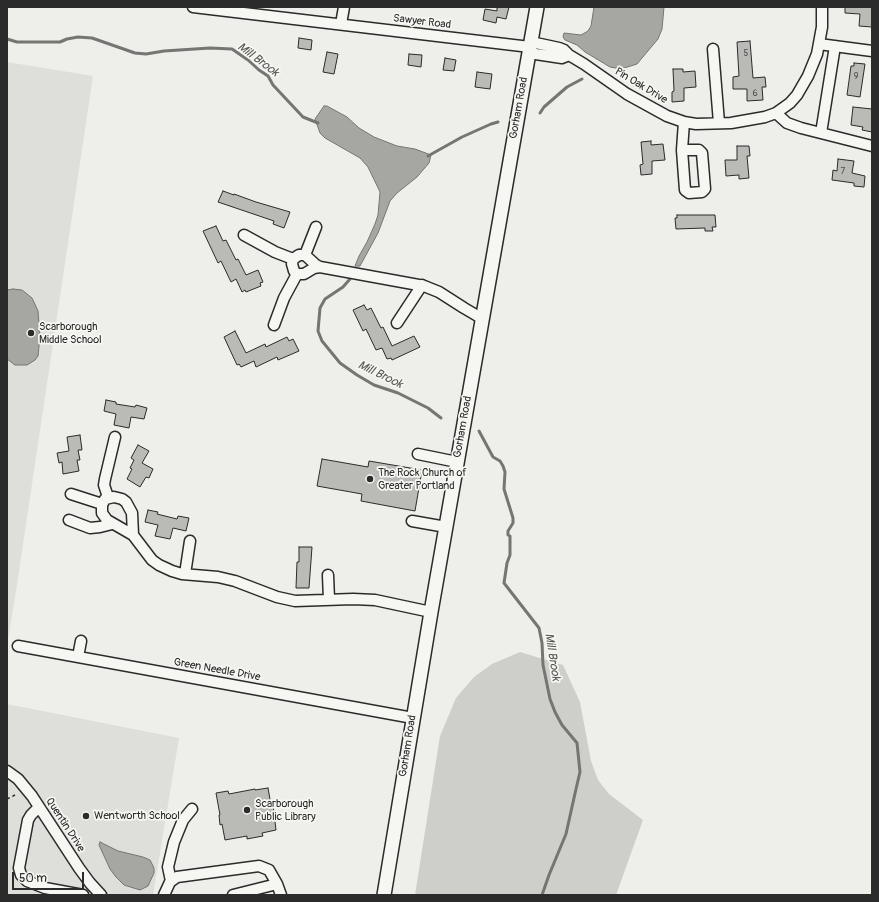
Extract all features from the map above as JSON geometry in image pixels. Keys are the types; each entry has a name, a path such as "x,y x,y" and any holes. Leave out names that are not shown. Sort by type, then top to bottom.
{"main road":[{"name":"Gorham Road","path":"384,895 481,318 537,7"}],"street":[{"name":"Sawyer Road","path":"193,7 530,48 562,58 569,55"},
{"path":"341,24 344,7"},
{"name":"Pin Oak Drive","path":"569,55 649,107 684,122 705,124 756,119 776,113 790,103 803,86 813,65 819,44 822,27 822,7"},
{"path":"819,44 872,51"},
{"path":"821,133 835,46"},
{"path":"713,49 719,123"},
{"path":"776,113 787,123 801,128 872,146"},
{"path":"682,150 684,122"},
{"path":"305,255 316,228"},
{"path":"244,235 275,252 293,259"},
{"path":"297,274 293,268 293,259 299,255 305,255 320,267 422,285 432,289 481,318"},
{"path":"297,274 304,274 320,267"},
{"path":"274,325 284,298 297,274"},
{"path":"397,323 422,285"},
{"path":"115,437 105,479 105,501 102,513 106,520 133,535 152,560 159,565 172,572 218,577 236,581 286,600 375,600 431,612"},
{"path":"418,454 457,462"},
{"path":"71,494 105,501 118,498 126,502 132,513 133,535"},
{"path":"69,520 90,528 112,524"},
{"path":"412,521 446,527"},
{"path":"185,574 190,541"},
{"path":"328,575 329,600"},
{"path":"78,657 81,641"},
{"name":"Green Needle Drive","path":"18,646 413,718"},
{"name":"Quentin Drive","path":"7,771 23,785 79,868 99,893"},
{"path":"39,807 28,820 19,868 21,875 27,880 45,888 84,895 99,893"},
{"path":"171,881 168,867 172,846 180,826 192,809"},
{"path":"164,895 168,885 177,877 259,866 269,870 281,895"},
{"path":"233,895 277,884"}],"path":[{"path":"7,799 15,795"}],"shaded area":[{"path":"594,7 664,7 662,29 658,39 637,64 621,69 610,67 585,52 577,45 565,40 563,37 564,33 581,35 588,31 591,26"},
{"name":"Scarborough Middle School","path":"7,62 93,76 7,646"},
{"path":"324,106 327,106 347,117 359,128 374,137 397,146 415,149 431,155 429,163 417,177 397,193 390,201 378,233 360,266 355,266 375,224 378,215 380,192 368,167 360,158 325,138 320,133 315,119"},
{"path":"7,290 22,290 32,298 38,311 40,336 38,356 27,365 15,365 7,359"},
{"path":"520,652 563,665 580,702 591,761 598,780 609,794 643,820 616,895 415,895 440,736 456,698 474,677 492,664"},
{"name":"Wentworth School","path":"7,704 179,738 153,895 7,895"},
{"path":"100,842 118,851 150,860 154,868 154,873 148,886 140,890 124,885 110,869 99,845"}],"building":[{"path":"497,7 509,7 506,19 497,17 496,23 483,20 485,9 497,11"},
{"path":"845,7 872,7 872,27 859,26 860,14 845,13"},
{"path":"299,38 312,40 311,50 298,48"},
{"path":"750,41 753,78 765,77 766,87 762,87 763,100 747,101 747,89 733,89 733,77 739,76 737,42"},
{"path":"327,52 338,54 334,74 323,72"},
{"path":"409,54 422,55 421,67 408,65"},
{"path":"445,58 456,60 454,71 443,70"},
{"path":"854,63 865,64 860,97 847,95 851,66 854,66"},
{"path":"673,69 683,69 683,72 695,71 696,87 684,88 684,101 672,102 672,92 674,91"},
{"path":"477,72 492,74 490,89 475,87"},
{"path":"853,107 872,109 872,132 862,130 863,127 851,125"},
{"path":"651,141 651,145 663,144 665,160 652,161 652,174 641,175 640,165 643,164 641,142"},
{"path":"737,146 749,146 750,156 747,156 749,178 739,179 739,175 726,176 725,160 737,160"},
{"path":"838,159 854,161 852,173 865,176 864,187 854,186 854,183 832,180 833,170 837,171"},
{"path":"223,191 290,212 284,228 273,224 274,221 218,202"},
{"path":"677,215 715,215 716,227 712,227 713,231 705,231 705,228 676,229 675,218 677,218"},
{"path":"216,226 223,241 226,240 236,260 238,259 246,275 258,270 263,282 260,283 261,286 246,292 245,290 242,292 236,279 231,282 221,261 218,263 203,231"},
{"path":"364,305 367,310 371,308 381,328 383,327 392,346 414,336 420,347 392,360 391,358 387,359 382,348 376,350 366,329 363,331 353,310"},
{"path":"235,331 246,353 265,344 266,347 287,337 289,341 293,339 299,351 278,360 277,357 256,367 254,361 241,367 239,364 237,365 224,337"},
{"path":"106,400 116,402 116,404 135,407 136,405 147,408 144,419 131,417 129,428 114,425 116,414 104,411"},
{"path":"80,435 82,450 78,450 80,460 77,460 79,471 63,474 62,462 59,463 57,453 69,451 67,437"},
{"path":"138,445 149,451 142,463 153,469 149,478 146,477 140,487 127,479 132,469 130,468 134,460 131,458"},
{"name":"The Rock Church of Greater Portland","path":"322,459 368,467 369,461 422,470 415,511 361,501 362,494 317,486"},
{"path":"148,510 177,519 178,516 189,518 186,531 173,528 170,539 155,536 158,525 145,522"},
{"path":"299,547 312,547 309,588 296,588"},
{"name":"Scarborough Public Library","path":"268,788 271,805 273,805 276,830 262,833 263,836 247,839 247,836 225,840 222,824 220,825 220,815 216,793 228,791 229,794"}],"waterway":[{"name":"Mill Brook","path":"7,39 17,42 60,42 78,37 92,38 135,53 146,54 164,51 210,48 232,49 268,76 273,85 303,117 318,123"},
{"path":"540,113 544,107 567,87 582,79"},
{"path":"428,156 462,137 498,122"},
{"name":"Mill Brook","path":"350,279 343,287 325,299 320,308 318,331 322,341 340,363 357,375 374,385 398,393 428,408 441,418"},
{"name":"Mill Brook","path":"479,431 493,457 500,461 503,466 505,472 504,489 513,518 513,523 508,531 508,535 510,536 510,555 507,563 504,583 539,628 542,643 543,665 550,699 562,725 577,743 580,772 566,834 542,895"}],"place":[{"name":"Scarborough Middle School","path":"31,333"},
{"name":"The Rock Church of Greater Portland","path":"370,479"},
{"name":"Scarborough Public Library","path":"247,810"},
{"name":"Wentworth School","path":"86,816"}]}
